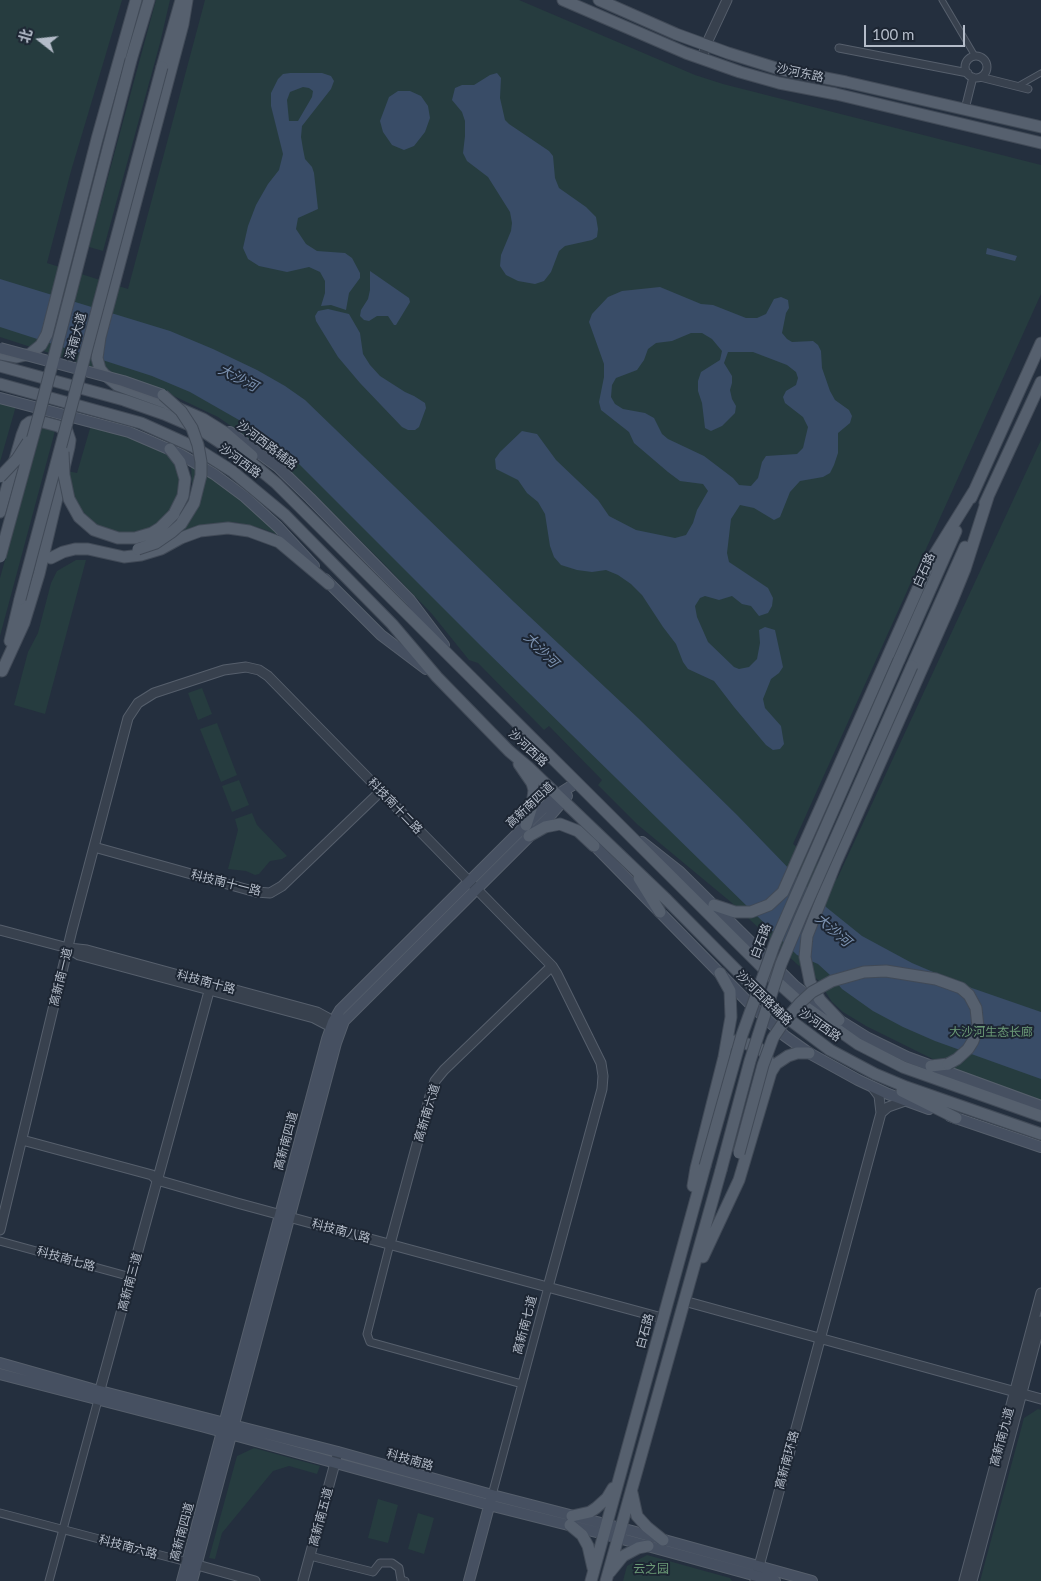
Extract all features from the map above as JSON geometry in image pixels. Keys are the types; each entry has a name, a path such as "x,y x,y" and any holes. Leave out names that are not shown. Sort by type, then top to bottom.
{"main road":[{"path":"0,354 12,357 24,356 36,350 45,340 97,139 136,0"},
{"name":"深南大道","path":"0,557 39,415 131,60 149,0"},
{"name":"深南大道","path":"1,676 66,425 181,0"},
{"path":"187,0 183,24 99,344 97,358 100,369 111,381 123,389 164,402 203,419 242,446 266,473"},
{"name":"沙河东路","path":"563,0 702,59 740,72 780,83 836,94 1041,143"},
{"name":"沙河东路","path":"599,0 706,45 779,69 1041,127"},
{"name":"白石路","path":"592,1578 662,1318 742,1035 774,942 1041,343"},
{"name":"沙河西路辅路","path":"0,348 123,381 163,395 220,425 242,440 278,468 361,550 419,611 455,660"},
{"name":"沙河西路","path":"0,366 124,400 184,421 229,447 266,473 620,827 779,984 804,1006 866,1048 904,1067 1041,1116"},
{"path":"606,1579 690,1283 754,1046 781,964 912,666 1041,382"},
{"name":"沙河西路","path":"0,384 141,423 194,447 251,485 285,515 392,624 436,677 509,751 630,864 774,1008 816,1040 860,1067 906,1087 1041,1134"},
{"path":"38,574 66,546 80,542 122,549 138,548 156,542 181,524 194,503 201,475 201,462 192,428 181,411 163,395"},
{"path":"0,398 129,432 170,449 214,474 245,497 285,534 329,584"},
{"path":"0,477 9,469 26,446 39,415"},
{"path":"0,512 26,425 30,422 39,421 58,426 67,431 70,440 69,447 38,574 24,623 1,676"},
{"path":"66,425 63,455 66,488 74,509 86,524 94,530 118,538 135,538 152,533 174,514 183,496 185,478 180,462 170,449"},
{"path":"714,905 731,911 751,912 769,905 783,892 923,577 933,557 974,491"},
{"path":"839,1020 820,1000 810,982 805,960 805,943 836,862 965,570 988,497"},
{"path":"52,558 63,552 75,549 88,549 124,557 141,555 161,549 180,538 200,531 228,528 259,534 279,542 329,584 382,635 436,677"},
{"path":"509,751 532,783 534,790 527,831 560,824 578,831 594,846"},
{"name":"高新南四道","path":"192,1581 192,1564 222,1427 280,1214 336,1026 472,885 576,783"},
{"name":"沙河西路辅路","path":"579,816 584,832 594,846 766,1020 809,1053 873,1087 905,1101 1041,1147"},
{"path":"620,827 680,872 795,986 839,1020 882,1046 1041,1106"},
{"path":"799,857 801,865 812,877 829,881"},
{"path":"630,864 660,912"},
{"path":"723,1215 761,1071 773,1038 783,1023 812,992 832,981 864,972 886,971 936,979 961,988 969,995 978,1016 978,1027 973,1041 968,1049 957,1059 948,1064 931,1066"},
{"path":"685,1235 696,1168 724,1057 731,1017 732,1002 728,986 720,973"},
{"name":"高新南四道","path":"182,1581 192,1564 233,1430 290,1217 336,1026"},
{"path":"690,1283 741,1174 768,1077 769,1060 764,1052 757,1047 735,1041 729,1046 724,1057"},
{"path":"768,1077 773,1068 784,1058 797,1053 809,1053"},
{"path":"860,1067 917,1099 956,1118"},
{"name":"科技南路","path":"0,1363 99,1395"},
{"name":"科技南路","path":"0,1374 99,1395 619,1533 663,1540 775,1581"},
{"path":"592,1578 588,1546 571,1520 590,1512 602,1504 621,1471"},
{"path":"632,1488 633,1503 637,1516 663,1540"},
{"name":"高新南七道","path":"469,1581 491,1500"},
{"name":"科技南路","path":"619,1533 648,1546 757,1574 812,1581"},
{"path":"606,1579 623,1556 638,1548 648,1546"}],"street":[{"path":"702,59 706,45 727,0"},
{"path":"942,0 975,56 981,58 987,66 985,73 973,76"},
{"path":"839,48 1028,89"},
{"path":"965,109 973,76 966,63 975,56"},
{"path":"1017,86 1041,73"},
{"name":"科技南十二路","path":"126,725 131,712 138,703 154,693 224,670 239,667 253,668 268,676 552,966 558,974 601,1063 604,1076"},
{"name":"高新南一道","path":"0,1230 68,948 126,725"},
{"name":"科技南十一路","path":"94,847 256,892 270,893 282,886 381,792"},
{"name":"科技南十路","path":"0,930 68,948 79,955 317,1012 336,1026"},
{"name":"高新南六道","path":"390,1244 435,1082 444,1070 552,966"},
{"name":"高新南三道","path":"49,1581 210,987"},
{"name":"高新南七道","path":"491,1500 604,1076"},
{"path":"873,1087 879,1096 881,1113 895,1103 905,1101"},
{"name":"高新南环路","path":"757,1574 881,1113"},
{"name":"科技南八路","path":"22,1140 152,1175 157,1180 290,1217 662,1318"},
{"name":"科技南七路","path":"0,1241 131,1277"},
{"path":"390,1244 367,1334 370,1342 522,1384"},
{"name":"高新南九道","path":"972,1581 1019,1392 1041,1293"},
{"path":"684,1301 1041,1399"},
{"name":"高新南九道","path":"964,1581 1041,1321"},
{"name":"高新南五道","path":"303,1581 336,1457"},
{"name":"科技南六路","path":"0,1513 255,1581"},
{"path":"310,1556 373,1572 380,1564 392,1563 399,1568 401,1580 405,1581"}],"green space":[{"name":"大沙河生态长廊","path":"0,0 122,0 71,171 47,263 128,289 205,0 519,0 695,75 723,84 1041,165 1041,294 793,844 837,879 1041,440 1041,1102 959,1072 866,1026 843,1012 832,1002 818,980 798,965 732,903 638,825 598,785 602,780 549,726 544,730 478,663 469,660 432,614 385,565 298,478 264,449 218,417 157,388 0,337"},
{"path":"156,0 170,0 103,251 89,247"},
{"path":"0,402 16,406 0,462"},
{"path":"91,425 147,442 171,457 177,464 182,480 174,508 153,527 142,533 119,535 88,522 75,501 67,471 77,473"},
{"path":"42,427 55,431 0,636 0,578"},
{"path":"191,463 225,485 292,544 274,533 234,522 208,524 160,538 177,524 189,501 192,486"},
{"path":"76,560 86,560 45,714 14,705 28,652 38,633 51,583 57,571"},
{"path":"202,688 212,714 198,720 188,693"},
{"path":"217,723 237,775 221,782 200,729"},
{"path":"239,780 249,805 232,812 222,786"},
{"path":"252,813 257,825 287,856 270,861 259,874 255,875 246,871 228,869 238,830 235,819"},
{"path":"1038,1409 1041,1410 1041,1581 980,1581 1024,1418"},
{"path":"254,1448 320,1466 317,1474 289,1466 273,1471 222,1533 215,1559 209,1558 237,1456"},
{"path":"378,1499 398,1505 388,1543 368,1538"},
{"path":"418,1513 434,1518 424,1554 408,1549"},
{"name":"云之园","path":"647,1555 730,1578 732,1581 623,1581 627,1566"}],"water":[{"path":"322,73 331,76 334,81 331,89 302,126 303,149 305,159 312,167 314,173 318,209 298,218 296,229 306,244 317,251 345,253 352,258 360,273 360,278 349,293 346,310 331,305 321,306 325,293 325,281 320,272 309,267 287,272 259,266 248,259 243,248 248,226 256,205 268,184 279,170 283,154 271,106 271,93 278,79 283,74","holes":["303,87 313,91 312,97 298,121 289,121 287,100 290,92"]},
{"path":"497,73 501,78 500,98 505,120 549,151 553,156 555,178 559,188 586,207 596,217 597,237 592,240 565,246 559,251 551,272 544,281 535,284 518,281 506,275 500,266 501,255 511,231 510,212 488,177 467,161 463,153 465,121 462,112 452,100 455,88 462,85 474,85"},
{"path":"398,91 410,91 421,96 428,106 430,118 425,132 414,146 404,150 392,145 383,132 380,121 389,97"},
{"path":"987,248 1017,256 1015,261 986,254"},
{"path":"370,271 409,298 410,302 396,325 388,316 377,316 369,321 364,320 360,316 370,290"},
{"name":"大沙河","path":"0,279 170,331 257,370 305,400 514,602 638,718 737,815 826,907 862,936 912,963 966,986 1041,1012 1041,1079 935,1041 903,1027 873,1011 842,989 818,964 797,955 481,646 296,461 260,432 190,392 152,376 0,327"},
{"path":"660,287 701,304 713,305 746,318 757,318 766,314 774,299 781,297 788,300 789,308 786,313 782,333 792,342 813,341 818,345 821,351 822,368 830,391 835,400 849,410 852,416 850,423 838,433 838,453 830,473 823,477 800,481 790,492 780,517 774,520 754,508 740,505 731,519 727,553 729,562 768,588 773,598 772,606 768,613 759,616 751,606 742,604 732,596 719,600 705,596 700,598 695,606 697,617 708,642 734,667 739,669 749,667 757,659 760,643 759,630 765,627 775,630 783,667 771,679 763,699 765,708 781,726 784,744 780,749 773,750 766,745 714,681 688,669 676,644 642,595 631,584 618,575 606,570 592,572 561,565 554,557 550,546 545,514 538,502 527,493 518,480 496,469 495,459 522,431 537,434 556,460 598,500 609,516 636,530 675,538 686,535 708,491 703,484 680,481 668,472 634,443 629,432 601,410 599,402 604,377 604,364 589,322 592,314 608,297 622,291","holes":["691,333 702,333 712,339 722,351 720,360 701,372 698,381 705,428 711,431 722,426 735,413 736,406 730,390 732,376 724,363 728,352 753,352 787,365 796,372 798,378 796,385 786,391 783,397 785,403 803,417 808,427 803,448 797,454 766,456 762,462 758,478 751,486 739,485 733,478 704,456 668,439 662,434 654,418 645,413 623,409 615,404 611,397 612,385 616,378 637,370 644,360 648,349 656,343 672,341"]},
{"path":"328,309 349,314 360,333 363,354 380,376 425,403 426,408 419,427 415,430 408,430 402,427 338,357 316,321 315,316 318,311"}]}
